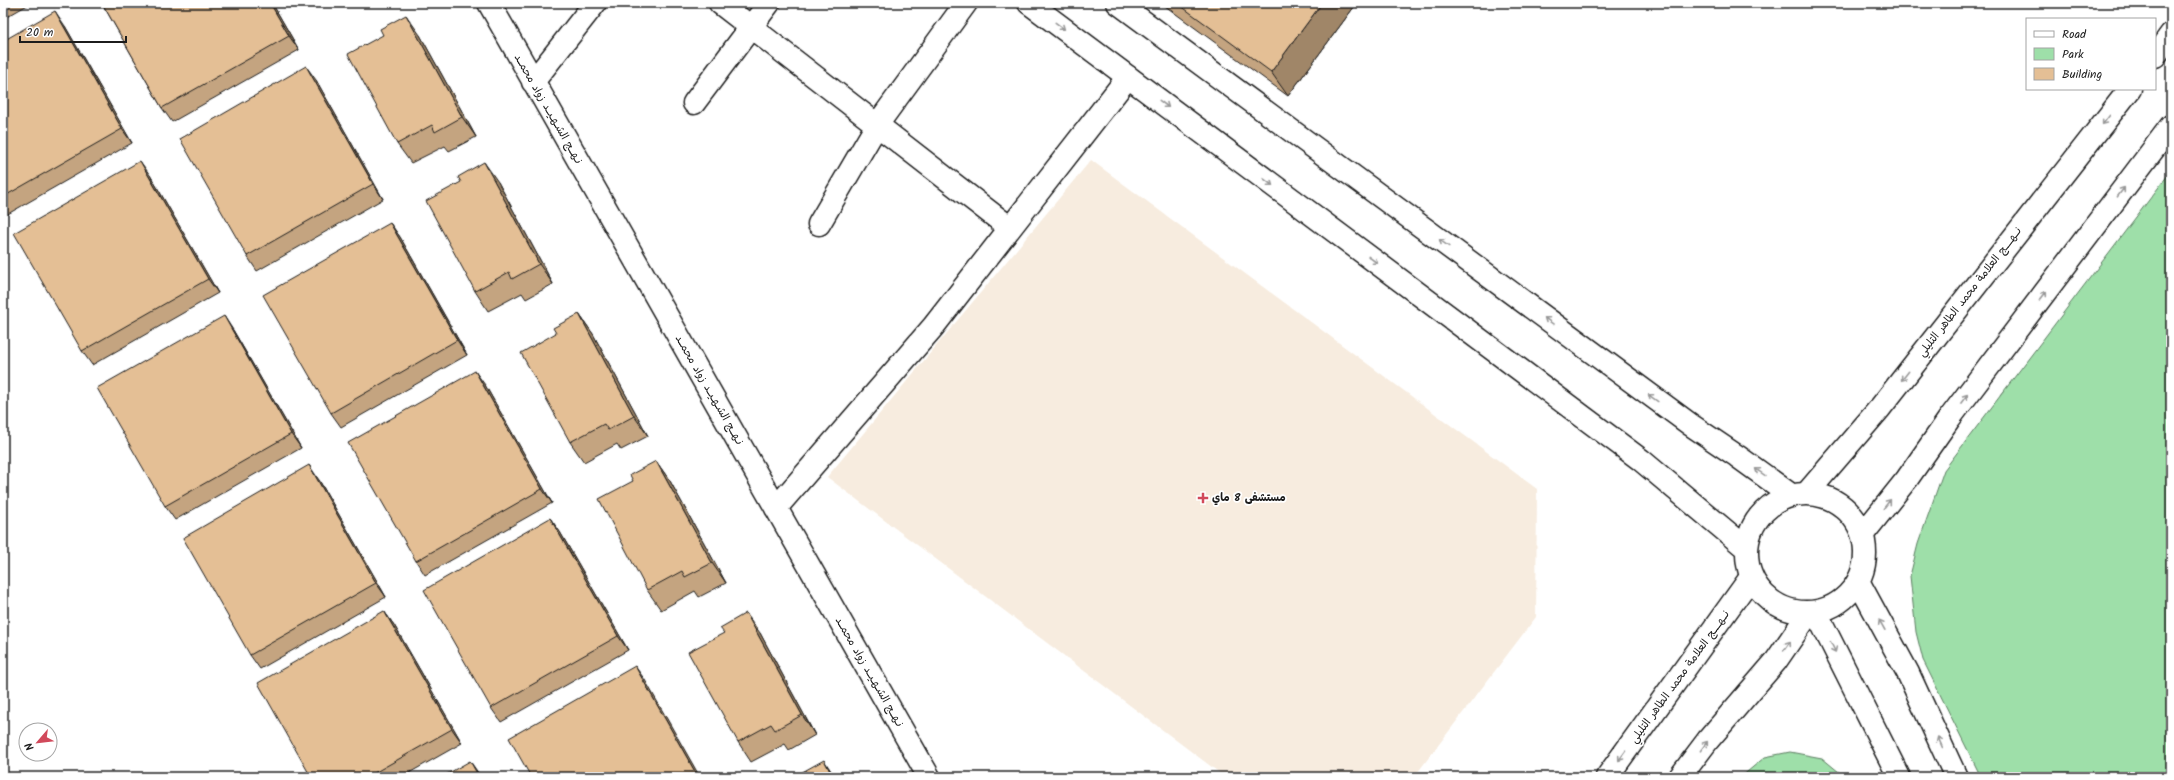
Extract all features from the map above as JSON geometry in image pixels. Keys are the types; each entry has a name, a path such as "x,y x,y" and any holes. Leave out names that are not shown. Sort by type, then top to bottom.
{"street":[{"name":"نـهــج الشـهـيــد زواد محمــد","path":"489,3 929,777"},
{"path":"533,82 595,3"},
{"path":"720,3 1010,228"},
{"path":"694,104 750,26 769,3"},
{"path":"818,224 877,125 966,3"},
{"path":"1029,3 1641,460 1746,548"},
{"path":"1118,3 1691,426 1799,494"},
{"path":"2156,55 2171,34"},
{"path":"776,508 933,327 1128,77"},
{"name":"نــهــــج العلامة محمد الطاهر التليلي","path":"1799,494 1880,408 2129,90"},
{"path":"1863,534 1907,479 1949,419 2171,126"},
{"path":"1799,494 1824,496 1841,505 1854,518 1863,534 1865,558 1858,581 1841,602 1828,608 1812,612 1798,612 1775,604 1757,588 1751,577 1747,563 1746,548 1750,530 1760,514 1774,502 1799,494"},
{"name":"نــهــــج العلامة محمد الطاهر التليلي","path":"1607,777 1751,577"},
{"path":"1858,581 1908,673 1956,777"},
{"path":"1680,777 1708,740 1776,661 1812,612"},
{"path":"1812,612 1899,777"}],"shaded area":[{"path":"1091,160 1537,489 1536,617 1414,777 1225,777 827,477"}],"green space":[{"path":"2171,171 2171,777 1981,777 1923,660 1916,632 1910,576 1918,544 1944,470"},
{"path":"1790,752 1822,758 1845,777 1741,777 1765,757"}],"building":[{"path":"102,3 270,3 289,36 162,108"},
{"path":"1177,3 1322,3 1271,72"},
{"path":"55,11 122,129 3,197 3,41"},
{"path":"406,15 462,117 435,132 432,125 397,144 348,54 383,35 380,29"},
{"path":"306,66 373,184 247,256 180,139"},
{"path":"140,161 208,279 82,351 14,233"},
{"path":"484,162 539,264 512,279 509,272 475,291 426,201 461,182 458,177"},
{"path":"390,223 457,340 331,413 263,295"},
{"path":"579,314 634,416 608,430 604,424 570,442 521,353 556,333 553,328"},
{"path":"224,316 291,434 165,506 97,388"},
{"path":"475,371 542,489 416,561 348,443"},
{"path":"656,461 712,563 685,577 682,571 647,590 599,499 633,481 630,475"},
{"path":"309,465 376,583 250,655 183,538"},
{"path":"550,518 618,636 491,708 424,590"},
{"path":"384,611 452,729 367,777 311,777 258,683"},
{"path":"746,613 802,715 775,730 771,724 738,742 688,652 724,633 720,628"},
{"path":"635,666 698,777 531,777 509,738"},
{"path":"824,760 833,777 799,777 797,775"},
{"path":"470,761 479,777 442,777"}],"place":[{"name":"مستشفى 8 ماي","path":"1203,498"}]}
